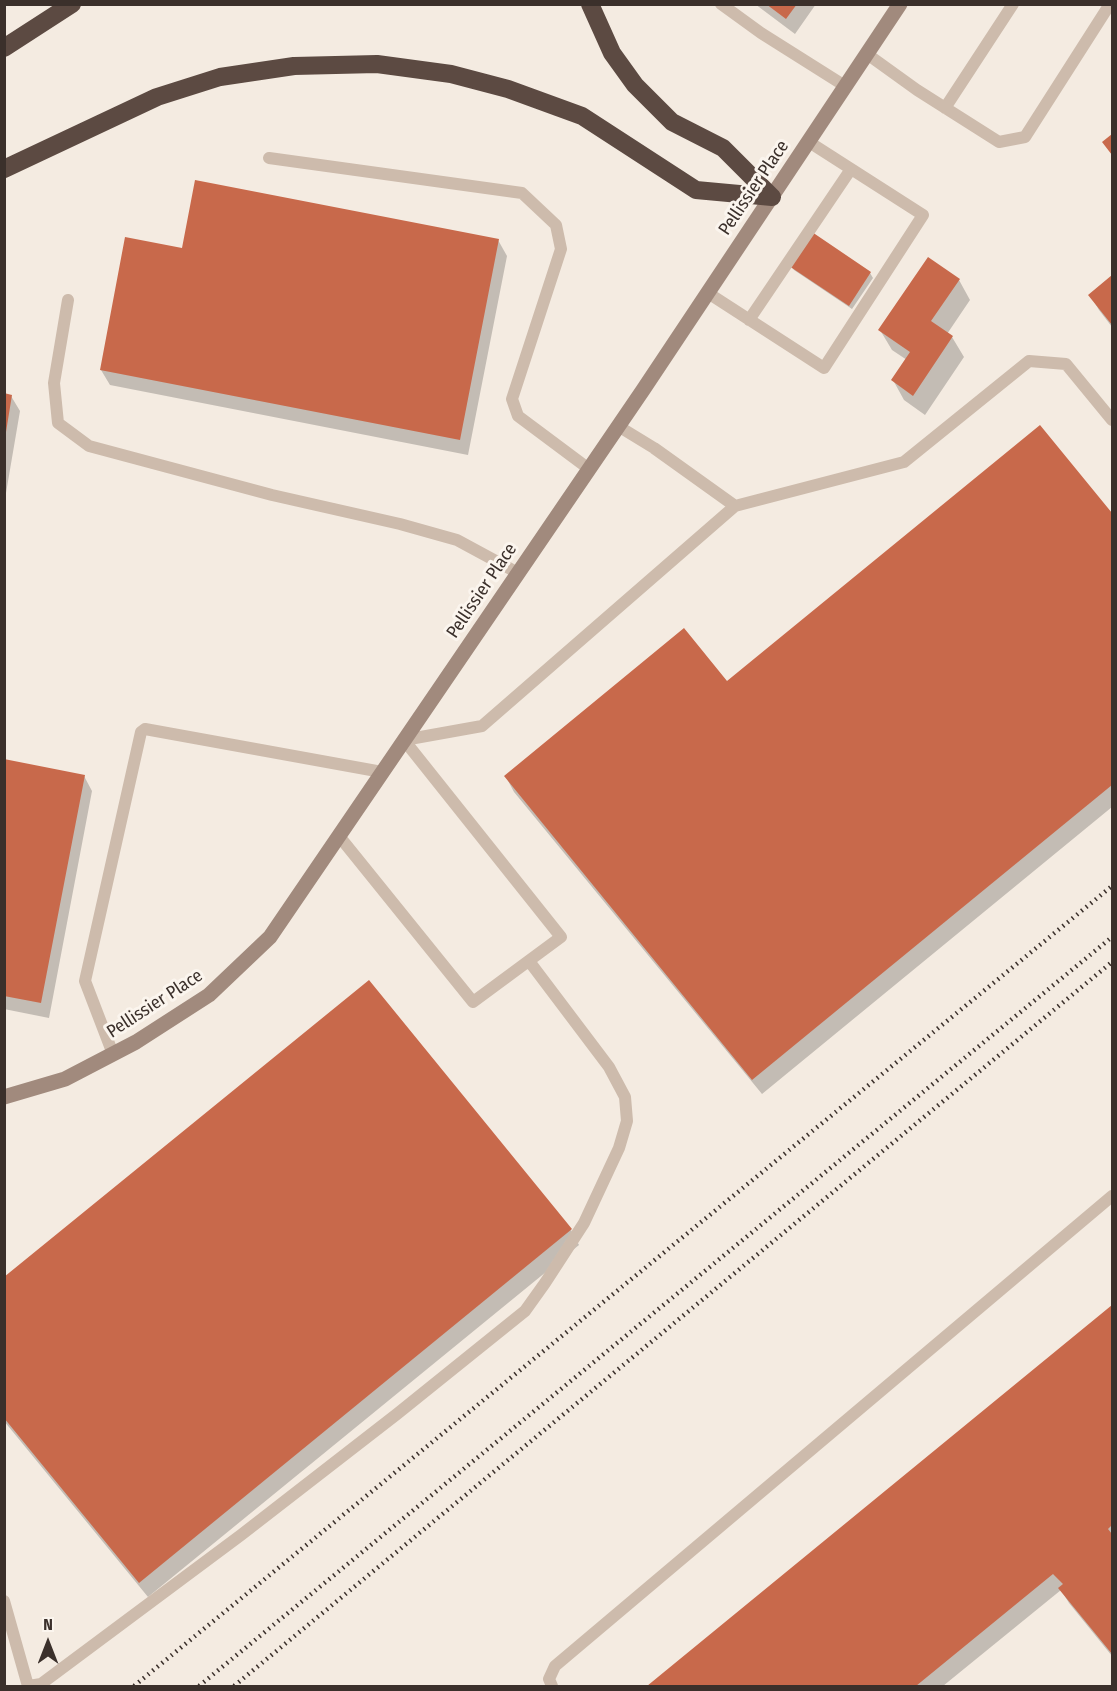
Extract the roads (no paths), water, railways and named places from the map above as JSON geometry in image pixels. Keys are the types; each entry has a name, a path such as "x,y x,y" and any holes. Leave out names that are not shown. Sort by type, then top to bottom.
{"highway":[{"path":"4,48 72,4"},
{"path":"590,4 612,53 635,85 672,122 723,148 772,197"},
{"path":"4,169 157,97 220,78 294,66 377,64 451,74 508,89 582,116 696,190 772,197"}],"main road":[{"name":"Pellissier Place","path":"4,1097 65,1079 136,1042 209,995 270,937 708,293 900,4"}],"lane":[{"path":"721,4 761,33 845,86"},
{"path":"945,108 1013,4"},
{"path":"867,54 999,142 1025,137 1110,4"},
{"path":"708,293 824,368 923,215 808,142"},
{"path":"269,158 522,193 556,225 561,249 512,399 518,416 589,469"},
{"path":"749,320 850,168"},
{"path":"68,300 54,383 58,423 89,446 272,495 400,524 457,540 518,573"},
{"path":"339,836 473,1002 561,935 404,740 482,726 735,506 904,462 1029,361 1066,364 1113,420"},
{"path":"618,426 654,448 735,506"},
{"path":"113,1054 85,981 141,732 145,729 382,772"},
{"path":"4,1601 29,1686 41,1684 241,1535 525,1311 584,1223 619,1148 627,1121 625,1097 609,1067 529,961"},
{"path":"552,1686 549,1679 555,1666 1113,1196"}],"railway":[{"path":"134,1686 1112,886"},
{"path":"199,1686 1112,937"},
{"path":"234,1686 1112,962"}]}
